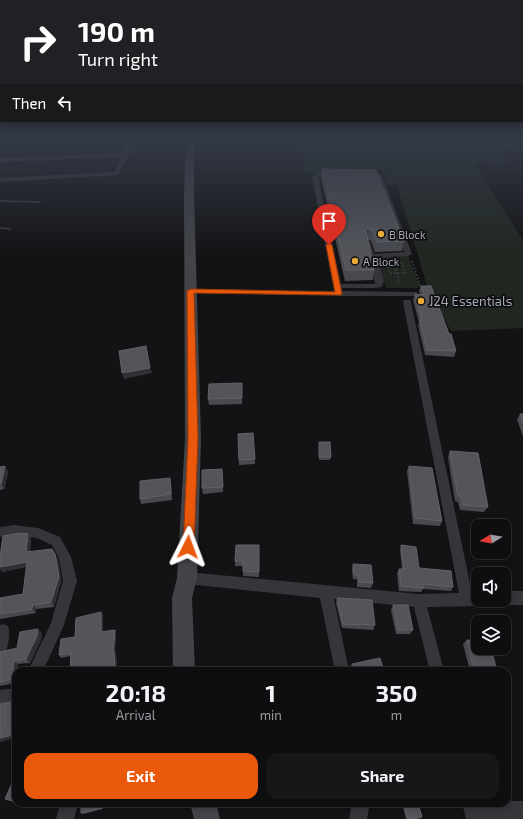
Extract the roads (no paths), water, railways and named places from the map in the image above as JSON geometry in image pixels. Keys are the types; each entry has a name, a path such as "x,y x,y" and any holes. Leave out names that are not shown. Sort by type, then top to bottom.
{"street":[{"path":"184,667 182,598 187,578 193,439 190,180"},
{"path":"316,180 338,290"},
{"path":"352,290 380,285 373,256 408,254 381,180"},
{"path":"191,291 352,290 413,295 471,589"},
{"path":"0,532 14,530 38,533 56,541 65,557 70,581 57,625 37,667"},
{"path":"187,578 326,593 419,601 471,599"},
{"path":"326,593 341,667"},
{"path":"511,598 523,598"},
{"path":"419,601 436,667"},
{"path":"0,649 2,631"},
{"path":"0,698 12,696"},
{"path":"65,819 68,807"},
{"path":"204,807 207,819"},
{"path":"358,819 360,807"},
{"path":"473,811 523,810"}],"lane":[{"path":"0,201 40,202"},
{"path":"0,228 10,229"},
{"path":"368,241 373,256"}],"place":[{"name":"B Block","path":"381,234"},
{"name":"A Block","path":"355,261"},
{"name":"J24 Essentials","path":"421,301"}]}
